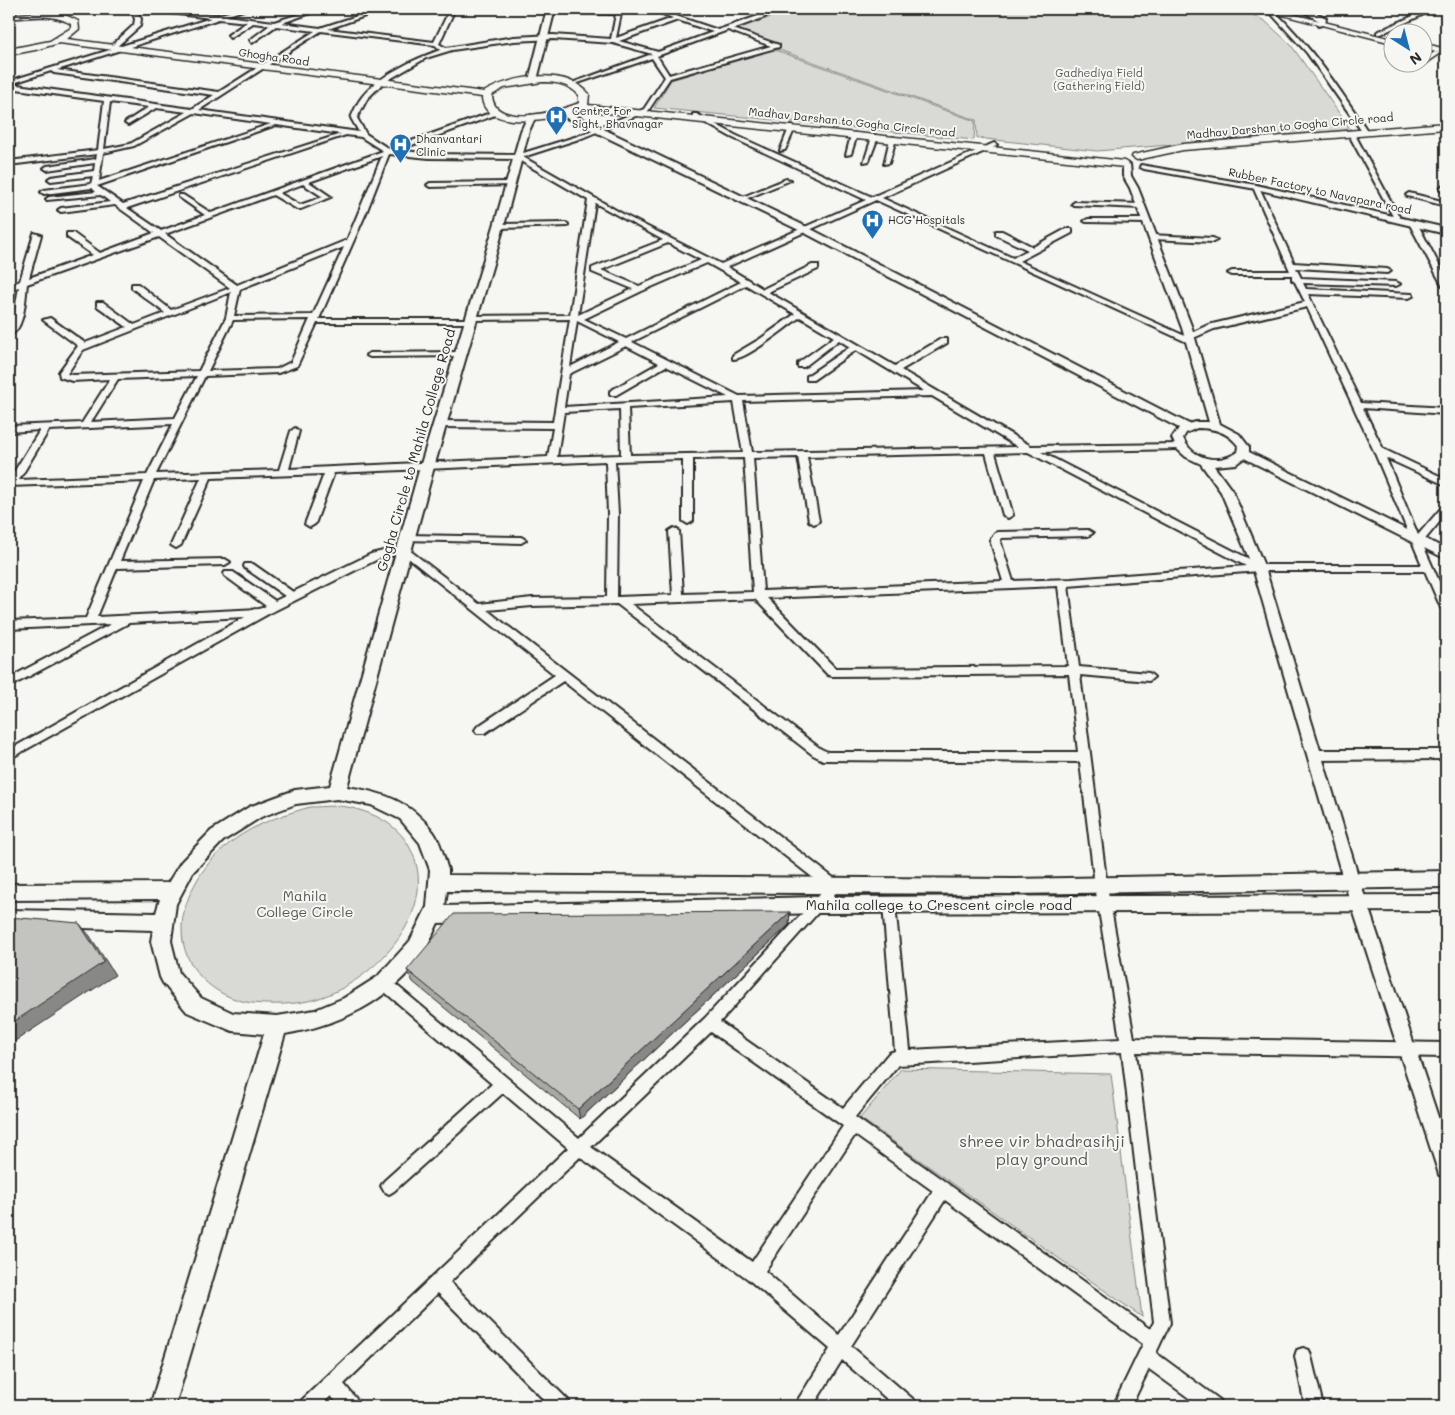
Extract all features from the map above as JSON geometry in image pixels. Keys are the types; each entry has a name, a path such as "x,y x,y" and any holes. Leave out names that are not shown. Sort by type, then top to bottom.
{"main road":[{"path":"538,79 543,37 551,9"},
{"path":"538,79 553,37 560,9"},
{"path":"1263,9 1382,35"},
{"path":"1297,9 1318,21 1382,39"},
{"path":"1304,9 1318,21"},
{"path":"9,17 45,14 59,16 75,23 75,29 70,35 59,40 43,46 9,52"},
{"name":"Ghogha Road","path":"59,40 486,95"},
{"path":"1442,52 1446,56"},
{"path":"538,79 564,81 574,84 584,94 581,105 563,113 532,118 512,117 496,113 487,107 486,95 501,86 538,79"},
{"name":"Madhav Darshan to Gogha Circle road","path":"581,105 1136,163 1195,150 1352,135 1365,132 1446,126"},
{"name":"Madhav Darshan to Gogha Circle road","path":"699,117 892,139 990,147"},
{"name":"Gogha Circle to Mahila College Road","path":"336,792 470,319 499,226 525,131 532,118"},
{"path":"1352,135 1446,130"},
{"path":"336,792 374,798 406,814 428,838 439,870 436,907 417,947 384,983 342,1008 315,1019 277,1026 232,1022 194,1005 170,977 161,941 168,903 187,867 217,836 255,812 296,797 336,792"},
{"name":"Mahila college to Crescent circle road","path":"438,883 835,887 1101,886 1351,879 1446,879"},
{"path":"9,892 174,891"},
{"name":"Mahila college to Crescent circle road","path":"432,915 818,904 1446,904"},
{"path":"9,918 164,922"},
{"path":"162,1406 277,1026"}],"street":[{"path":"45,14 58,9"},
{"path":"113,47 137,26 138,19 133,9"},
{"path":"153,9 436,44 444,50"},
{"path":"9,84 244,9"},
{"path":"252,41 275,24 320,9"},
{"path":"9,163 101,152 132,145 193,111 320,30 382,9"},
{"path":"436,44 453,9"},
{"path":"651,9 718,32"},
{"path":"574,84 763,16 767,12 762,9"},
{"path":"1403,9 1416,15"},
{"path":"1379,34 1432,9"},
{"path":"1272,10 1291,28 1325,71 1365,132"},
{"path":"576,12 620,11 613,41"},
{"path":"613,41 678,18"},
{"path":"230,36 253,21"},
{"path":"9,84 107,100 347,133 363,136 387,151 429,156 518,157 543,150 643,112 668,77 777,46 729,29"},
{"path":"363,136 354,118 364,98 381,82 424,57 444,50 514,39 543,37 613,41 656,55 668,77"},
{"path":"49,70 220,94"},
{"path":"94,185 101,152 107,100"},
{"path":"128,123 155,106"},
{"path":"9,288 496,113"},
{"path":"563,113 806,230 1186,429 1215,426 1234,434 1244,447 1235,459 1227,492"},
{"path":"699,117 733,136 1190,340"},
{"path":"44,192 94,185 277,124"},
{"path":"782,150 792,128"},
{"path":"61,210 119,205 347,133"},
{"path":"848,154 854,135"},
{"path":"1352,135 1398,220"},
{"path":"866,161 875,137"},
{"path":"886,163 892,139"},
{"path":"721,267 990,147"},
{"path":"349,242 236,288 84,346 76,350 63,375 72,378 278,371 289,368 294,364 349,242 387,151"},
{"path":"518,157 592,199 721,267 1027,448 1258,568"},
{"path":"47,168 99,161"},
{"path":"1136,163 1134,188 1190,340 1215,426"},
{"name":"Rubber Factory to Navapara road","path":"1136,163 1256,187 1446,230"},
{"path":"51,179 97,173"},
{"path":"742,199 788,180"},
{"path":"274,193 299,208 328,197 304,182"},
{"path":"430,185 510,184"},
{"path":"94,185 102,193 236,288"},
{"path":"1256,187 1293,273 1379,451 1446,608"},
{"path":"49,199 102,193"},
{"path":"1409,195 1446,204"},
{"path":"181,196 211,216"},
{"path":"552,460 577,317 592,199"},
{"path":"1076,204 1141,206"},
{"path":"1088,221 1147,221"},
{"path":"1413,223 1446,285"},
{"path":"499,226 566,225"},
{"path":"1013,261 1069,231"},
{"path":"999,233 1033,250"},
{"path":"9,334 16,326 24,282 37,235"},
{"path":"70,235 99,256"},
{"path":"1153,237 1213,240"},
{"path":"639,289 595,270 668,240"},
{"path":"230,318 470,319 577,317 708,260"},
{"path":"762,292 814,267"},
{"path":"1232,273 1387,271"},
{"path":"1293,273 1396,284"},
{"path":"567,372 746,282"},
{"path":"135,286 170,313"},
{"path":"90,621 150,478 230,318 236,288"},
{"path":"1302,291 1409,296"},
{"path":"100,304 133,328"},
{"path":"1190,340 1211,327 1308,304"},
{"path":"736,357 763,341 800,314"},
{"path":"577,317 738,399"},
{"path":"47,320 84,346"},
{"path":"800,365 838,337"},
{"path":"894,370 944,341"},
{"path":"810,378 855,347"},
{"path":"370,355 460,354"},
{"path":"613,393 666,362"},
{"path":"85,425 116,376"},
{"path":"560,410 738,399 933,393"},
{"path":"1206,398 1177,440 1179,446 1185,452 1205,461 1235,459 1299,482 1417,540 1445,551"},
{"path":"738,399 748,455 758,595 832,672 1074,670 1149,677"},
{"path":"1357,405 1446,411"},
{"path":"624,406 626,458"},
{"path":"9,429 178,421"},
{"path":"440,424 558,426"},
{"path":"10,483 46,427"},
{"path":"283,473 295,431"},
{"path":"10,483 610,458 1179,446"},
{"path":"989,449 1008,516"},
{"path":"1379,451 1446,482"},
{"path":"802,454 814,521"},
{"path":"688,456 688,521"},
{"path":"610,458 616,601"},
{"path":"1205,461 1227,492 1258,568 1351,879 1446,1168"},
{"path":"310,524 330,471"},
{"path":"176,545 207,476"},
{"path":"1417,540 1446,508"},
{"path":"674,531 678,599"},
{"path":"1009,585 995,540 998,535 1088,533"},
{"path":"9,755 261,613 375,556 406,543 521,540"},
{"path":"308,1406 710,1023 835,887 476,608 406,543"},
{"path":"114,565 225,562"},
{"path":"248,566 293,597"},
{"path":"1122,1406 1162,1323 1128,1044 1101,886 1063,583 1258,568 1428,568"},
{"path":"229,574 274,606"},
{"path":"476,608 532,602 678,599 1079,582"},
{"path":"616,601 817,752 827,757 1084,758"},
{"path":"9,625 261,613"},
{"path":"9,683 129,619"},
{"path":"481,730 563,675"},
{"path":"1314,755 1446,755"},
{"path":"889,905 903,1057"},
{"path":"384,983 578,1147 754,1273 908,1406"},
{"path":"710,1023 943,1190 1150,1349 1214,1406"},
{"path":"754,1273 848,1122 894,1058 1128,1044 1446,1050"},
{"path":"389,1186 503,1084"},
{"path":"803,1406 943,1190"},
{"path":"438,1281 562,1406"},
{"path":"1303,1356 1314,1406"},
{"path":"332,1383 350,1406"}],"green space":[{"name":"Gadhediya Field (Gathering Field)","path":"774,9 1241,9 1265,21 1291,45 1351,130 1097,151 977,138 976,120 729,32 774,16 776,10"},
{"path":"772,49 975,121 974,140 654,108 671,80"},
{"name":"Mahila College Circle","path":"338,806 356,809 374,815 390,825 404,838 409,846 417,870 418,894 411,918 398,940 381,960 360,977 338,990 316,999 284,1004 252,1003 225,995 202,979 187,956 183,943 182,928 184,911 190,894 209,863 231,842 268,821 310,807"},
{"name":"shree vir bhadrasihji play ground","path":"901,1069 1111,1074 1142,1317 860,1118"}],"building":[{"path":"790,912 578,1109 407,970 454,914"},
{"path":"9,917 79,923 104,962 9,1025"}],"place":[{"name":"Centre For Sight, Bhavnagar","path":"556,136"},
{"name":"Dhanvantari Clinic","path":"400,164"},
{"name":"HCG Hospitals","path":"872,239"}]}
